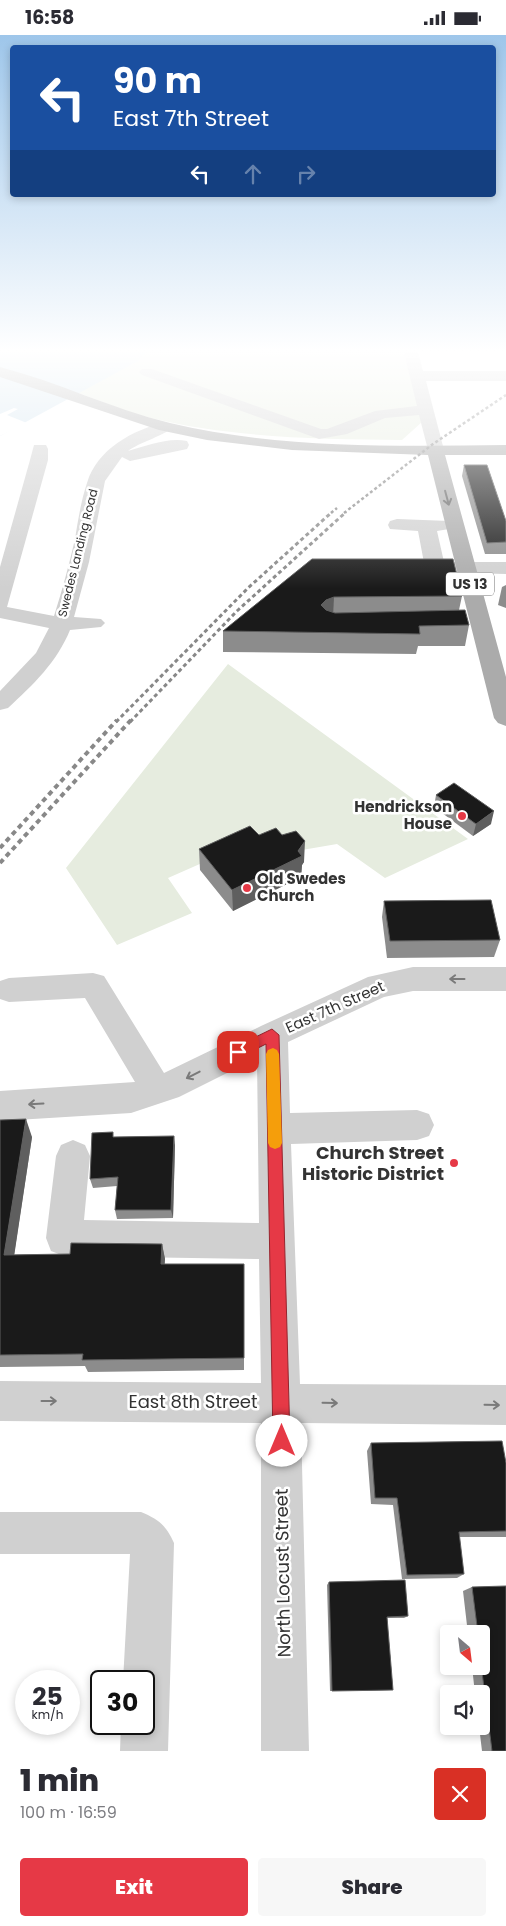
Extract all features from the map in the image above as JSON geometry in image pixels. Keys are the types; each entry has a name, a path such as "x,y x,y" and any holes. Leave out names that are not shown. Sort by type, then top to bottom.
{"main road":[{"path":"129,429 181,445 250,455 320,455 378,450"},
{"path":"178,429 227,437 378,450 506,450"},
{"name":"US 13","path":"436,450 480,624 499,661 506,717"}],"street":[{"name":"Swedes Landing Road","path":"0,703 42,660 54,640 69,600 96,481 109,459 119,449 142,434 158,429"},
{"path":"305,429 319,434 344,432 349,429"},
{"path":"430,429 436,450"},
{"name":"Swedes Landing Road","path":"96,481 125,458 152,449 181,445"},
{"path":"0,603 16,516 40,460 40,449"},
{"path":"397,525 454,525"},
{"path":"426,525 425,569 506,568"},
{"name":"Swedes Landing Road","path":"0,612 60,624 94,623"},
{"path":"459,624 480,624"},
{"name":"East 7th Street","path":"0,1106 131,1098 157,1091 272,1035 379,986 395,981 506,979"},
{"path":"9,990 93,985 157,1091"},
{"name":"North Locust Street","path":"272,1035 281,1402 285,1751"},
{"path":"274,1129 417,1125"},
{"path":"74,1156 64,1238 277,1241"},
{"name":"East 8th Street","path":"0,1401 506,1405"},
{"path":"0,1533 141,1533 152,1543 144,1751"}],"shaded area":[{"path":"207,429 414,429 402,440 307,438"},
{"path":"228,664 468,839 385,878 337,844 302,850 261,837 168,878 192,913 117,945 66,868"}],"water":[{"path":"0,429 13,429 0,436"}],"pier":[{"path":"0,429 14,429 0,436"}],"building":[{"path":"464,465 487,465 506,521 506,542 487,543"},
{"path":"312,559 453,559 462,596 334,597 326,600 321,605 326,610 335,613 465,610 469,625 419,626 420,634 223,631"},
{"path":"454,783 494,811 476,824 436,795"},
{"path":"250,826 259,835 276,828 282,835 296,831 305,841 298,851 302,856 232,890 199,849"},
{"path":"491,900 500,940 390,941 384,901"},
{"path":"26,1119 4,1255 70,1254 71,1243 162,1244 161,1264 244,1264 244,1358 82,1360 83,1354 0,1355 0,1120"},
{"path":"113,1132 113,1137 174,1136 171,1210 115,1210 118,1177 90,1179 92,1133"},
{"path":"502,1441 506,1463 506,1531 459,1532 464,1574 407,1575 397,1498 375,1498 371,1443"},
{"path":"405,1580 408,1616 387,1617 393,1690 332,1691 329,1582"},
{"path":"506,1586 506,1751 492,1751 490,1735 490,1685 484,1685 482,1675 490,1675 490,1625 477,1625 472,1587"}],"railway":[{"path":"344,513 455,429"},
{"path":"331,513 337,508"},
{"path":"116,722 248,588 332,512"},
{"path":"130,722 237,611 346,512"},
{"path":"0,848 117,720"},
{"path":"0,863 131,720"}],"slow traffic":[{"path":"273,1054 275,1143"}],"place":[{"name":"Hendrickson House","path":"462,816"},
{"name":"Old Swedes Church","path":"247,888"},
{"name":"Church Street Historic District","path":"454,1163"}],"route":[{"path":"238,1052 272,1035 282,1441"}]}
